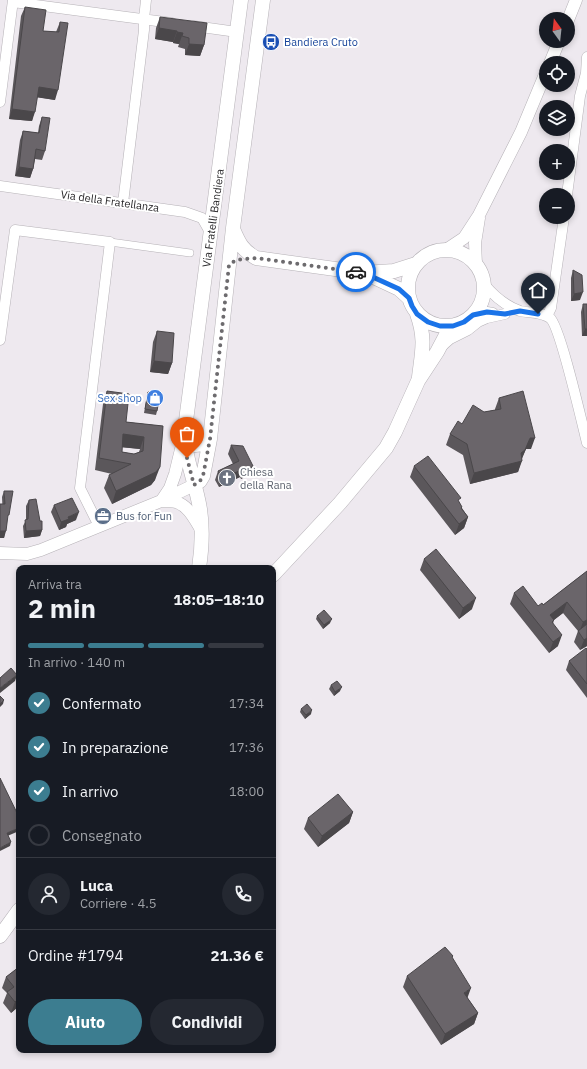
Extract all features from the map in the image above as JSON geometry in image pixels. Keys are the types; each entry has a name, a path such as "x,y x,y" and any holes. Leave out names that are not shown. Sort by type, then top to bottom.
{"main road":[{"name":"Via Fratelli Bandiera","path":"242,0 184,436 185,448 194,485 200,481 203,476 210,439 233,228 264,0"},
{"path":"233,228 242,247 246,252 256,258"},
{"path":"417,314 428,322 440,326 453,326 464,322 473,315 480,306 484,284 481,273 476,264 467,256 446,250 435,252 424,257 416,264 410,275 408,286 409,298 422,328 423,340 418,381"},
{"name":"Via Fratelli Bandiera","path":"229,265 236,260 256,258 364,273"},
{"path":"364,273 394,271 416,264"},
{"path":"364,273 399,289 409,298"},
{"path":"276,572 340,503 386,448 395,432 418,381 453,326"},
{"path":"184,436 195,445 203,444 210,439"},
{"path":"194,485 200,509 203,532 199,565"},
{"path":"0,936 16,914"}],"street":[{"path":"123,203 144,30 146,0"},
{"path":"571,12 576,0"},
{"path":"0,102 13,1 237,32"},
{"path":"568,188 580,96 586,73 587,57"},
{"path":"446,250 464,238 479,215 520,132 539,88"},
{"name":"Via della Fratellanza","path":"0,186 178,211 202,218 210,232"},
{"path":"476,264 475,243 479,215"},
{"path":"547,316 551,308 563,224"},
{"path":"0,340 15,230 190,253"},
{"path":"99,526 80,488 110,242"},
{"path":"484,284 496,297 520,311 547,316 555,325 587,443"},
{"path":"438,348 450,339 468,330 478,322 487,318 520,311"},
{"path":"473,315 487,312 505,314"},
{"name":"Via Fratelli Bandiera","path":"161,501 170,488 175,474 184,436"},
{"path":"0,553 27,554 41,550 161,501 194,485"},
{"path":"161,501 176,502 186,507 203,532"}],"building":[{"path":"25,7 46,10 43,31 59,32 60,22 68,23 58,90 39,87 35,112 12,109"},
{"path":"160,17 207,23 204,45 189,44 189,38 182,36 183,33 159,28"},
{"path":"42,117 50,118 45,151 36,149 33,169 19,167 23,131 39,133"},
{"path":"573,270 582,275 583,292 574,294"},
{"path":"583,304 587,304 587,329 585,329"},
{"path":"157,331 174,333 172,363 154,361"},
{"path":"107,391 129,394 126,422 163,426 160,467 156,472 116,491 109,475 131,464 99,458","holes":["123,434 144,437 143,451 134,454 122,452"]},
{"path":"523,391 535,438 530,438 525,450 521,453 522,461 474,473 467,444 450,434 458,421 462,424 473,405 484,412 501,409 499,398"},
{"path":"148,392 160,394 157,411 145,409"},
{"path":"231,445 243,446 253,466 222,479 218,471 239,461"},
{"path":"428,456 461,498 458,500 462,507 461,508 468,517 459,524 414,466"},
{"path":"4,491 13,491 6,531 0,531 0,504 5,504"},
{"path":"72,498 79,512 68,517 69,519 61,522 54,505"},
{"path":"36,499 40,521 42,521 42,530 26,531 25,520 28,519 29,500"},
{"path":"436,549 476,598 463,608 424,559"},
{"path":"587,571 587,620 583,622 567,602 550,615 554,620 552,622 562,635 553,642 514,593 523,586 538,606 542,603 543,605"},
{"path":"324,610 332,619 324,625 317,616"},
{"path":"587,624 587,638 584,640 578,631"},
{"path":"586,648 587,649 587,684 569,661"},
{"path":"11,668 16,674 16,676 0,688 0,678"},
{"path":"337,681 342,687 335,692 331,685"},
{"path":"0,696 4,700 0,704"},
{"path":"307,704 312,710 306,715 301,709"},
{"path":"0,778 16,811 16,829 7,833 11,842 0,848"},
{"path":"338,794 353,812 322,836 308,818"},
{"path":"445,947 453,956 452,957 471,988 464,993 478,1013 445,1034 407,976"},
{"path":"16,969 15,1002 7,992 14,987 6,977"}],"way so far":[{"path":"187,458 194,485 200,481 203,476 210,439 229,265 236,260 256,258 356,272"}],"place":[{"name":"Bandiera Cruto","path":"271,42"},
{"name":"Sex shop","path":"155,398"},
{"name":"Chiesa della Rana","path":"227,478"},
{"name":"Bus for Fun","path":"103,516"}],"route":[{"path":"356,272 364,273 399,289 409,298 417,314 428,322 440,326 453,326 464,322 473,315 487,312 505,314 523,311 538,314"}]}
